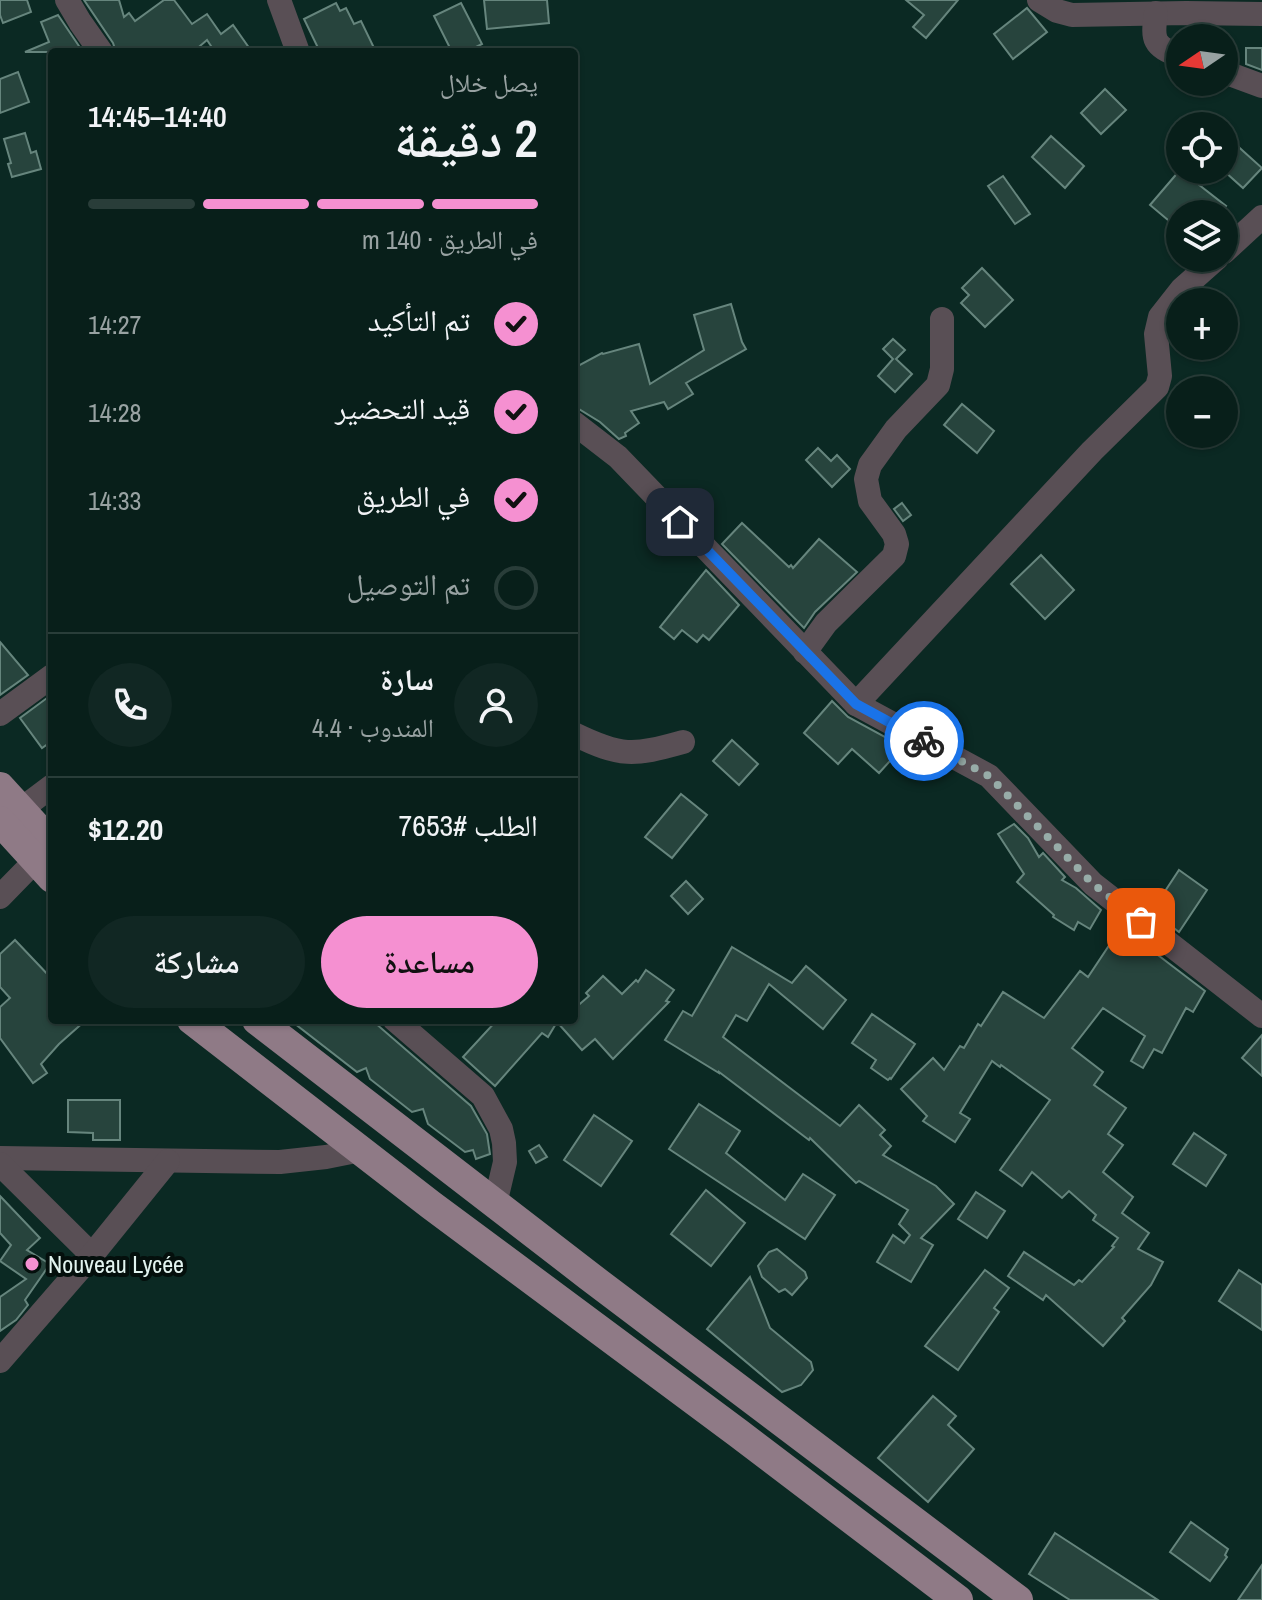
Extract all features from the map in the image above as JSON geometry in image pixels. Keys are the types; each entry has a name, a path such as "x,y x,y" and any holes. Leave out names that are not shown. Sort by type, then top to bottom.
{"main road":[{"path":"0,787 10,816 47,861"},
{"path":"197,1024 431,1205 958,1600"},
{"path":"262,1024 1018,1600"}],"street":[{"path":"67,0 98,48"},
{"path":"279,0 297,48"},
{"path":"1039,0 1057,11 1072,15 1262,14"},
{"path":"1156,13 1156,42 1166,51"},
{"path":"1238,77 1262,86"},
{"path":"1238,239 1262,217"},
{"path":"856,704 1092,451 1157,387 1160,376 1156,334 1160,317 1182,289 1201,272"},
{"path":"805,652 826,623 894,556 897,544 894,534 870,501 866,479 870,465 896,429 938,385 942,369 942,319"},
{"path":"578,426 618,457 856,704 989,776 1093,884 1262,1016"},
{"path":"0,714 48,679"},
{"path":"578,736 613,751 630,753 683,742"},
{"path":"10,816 48,789"},
{"path":"0,897 47,861"},
{"path":"400,1024 483,1096 501,1129 505,1162 495,1204"},
{"path":"0,1161 280,1162 361,1150"},
{"path":"0,1161 92,1255"},
{"path":"0,1361 168,1161"}],"building":[{"path":"0,0 27,0 31,12 3,23"},
{"path":"84,0 119,0 124,17 129,13 135,21 164,0 174,0 192,24 207,14 221,34 233,25 249,48 212,48 207,40 198,48 115,48"},
{"path":"484,0 547,0 549,23 487,29"},
{"path":"906,0 958,0 926,38 913,27 924,15"},
{"path":"336,3 340,11 346,8 354,24 361,21 374,48 318,48 304,19"},
{"path":"461,3 482,44 474,48 450,48 434,16"},
{"path":"1027,8 1047,32 1013,59 994,34"},
{"path":"58,15 80,48 25,52 49,42 41,22"},
{"path":"1246,48 1262,48 1262,70 1246,64"},
{"path":"18,72 29,102 0,113 0,79"},
{"path":"1105,89 1126,110 1101,134 1081,113"},
{"path":"25,133 31,153 36,151 41,169 12,177 4,139"},
{"path":"1051,136 1084,166 1065,188 1032,157"},
{"path":"1238,146 1262,168 1243,188 1238,184"},
{"path":"1003,176 1030,214 1015,224 988,186"},
{"path":"1168,184 1198,184 1218,200 1166,200 1166,218 1150,205"},
{"path":"982,268 1013,300 985,327 961,303 969,295 962,288"},
{"path":"731,304 746,349 686,383 693,394 668,409 664,402 631,411 639,423 619,439 579,409 578,366 602,353 639,344 650,384 704,350 694,315"},
{"path":"893,339 905,350 896,359 912,374 895,392 878,376 893,359 883,349"},
{"path":"962,404 994,431 977,453 944,425"},
{"path":"818,448 831,461 837,455 850,469 832,487 806,460"},
{"path":"902,503 911,515 903,521 894,509"},
{"path":"742,523 789,567 791,565 793,568 819,539 857,572 815,612 804,628 722,544"},
{"path":"1041,555 1074,590 1045,619 1011,584"},
{"path":"706,570 739,605 709,640 703,635 697,642 682,630 674,639 660,627"},
{"path":"0,642 28,675 0,695"},
{"path":"47,698 48,744 42,748 20,718"},
{"path":"832,701 848,717 887,738 900,750 879,773 852,749 838,764 804,733"},
{"path":"732,740 758,764 739,785 713,761"},
{"path":"681,794 707,815 672,858 645,837"},
{"path":"1014,824 1028,838 1039,857 1043,853 1065,877 1062,880 1101,910 1090,929 1078,922 1074,930 1053,917 1017,882 1024,874 998,834"},
{"path":"1179,870 1207,890 1179,932 1152,911"},
{"path":"686,881 703,899 688,914 671,896"},
{"path":"1122,926 1205,991 1193,1012 1186,1008 1162,1053 1154,1049 1143,1068 1131,1061 1145,1036 1103,1008 1072,1048 1103,1072 1094,1085 1126,1108 1108,1134 1123,1145 1103,1172 1133,1197 1122,1213 1149,1233 1138,1249 1163,1262 1151,1285 1103,1346 1046,1295 1043,1300 1008,1276 1024,1252 1074,1285 1079,1280 1082,1282 1114,1247 1118,1238 1093,1220 1096,1215 1069,1191 1062,1198 1032,1172 1022,1186 1000,1170 1050,1100 992,1061 960,1113 970,1119 955,1142 923,1121 927,1116 901,1089 933,1058 944,1070 960,1046 964,1048 978,1024 981,1026 1003,992 1044,1018 1080,971 1088,977"},
{"path":"15,940 48,975 48,1024 82,1024 41,1064 47,1073 33,1083 0,1038 0,1007 10,998 0,987 0,954"},
{"path":"732,947 792,983 806,966 846,1000 823,1029 769,984 747,1021 736,1015 723,1037 840,1126 859,1105 885,1130 880,1135 891,1146 883,1155 936,1186 954,1204 921,1238 933,1245 911,1282 877,1262 893,1235 904,1243 910,1235 899,1224 908,1210 859,1181 856,1183 810,1138 719,1072 665,1040 683,1011 692,1016"},
{"path":"646,970 674,990 666,1001 669,1002 613,1059 595,1039 582,1050 559,1024 578,1024 578,1006 603,976 622,994 636,980 638,982"},
{"path":"872,1014 915,1044 888,1080 871,1068 876,1060 852,1043"},
{"path":"295,1024 376,1024 471,1106 487,1134 490,1154 476,1159 473,1150 465,1152 428,1124 423,1109 412,1112 370,1079 366,1068 357,1072"},
{"path":"493,1024 556,1024 548,1037 542,1033 495,1086 463,1057"},
{"path":"1262,1035 1262,1076 1242,1058"},
{"path":"68,1100 120,1100 120,1140 93,1140 93,1133 68,1132"},
{"path":"699,1104 740,1131 726,1153 785,1200 803,1174 835,1195 805,1239 669,1149"},
{"path":"594,1115 632,1141 601,1186 564,1160"},
{"path":"1194,1133 1226,1155 1206,1186 1173,1164"},
{"path":"539,1145 547,1157 536,1163 529,1151"},
{"path":"706,1190 745,1223 711,1266 671,1234"},
{"path":"976,1192 1005,1211 987,1238 958,1219"},
{"path":"0,1196 40,1238 27,1250 50,1264 25,1300 28,1305 16,1320 0,1331 0,1297 26,1279 0,1261 11,1245 0,1233"},
{"path":"777,1249 805,1272 807,1278 792,1295 785,1289 779,1292 762,1277 758,1266 769,1252"},
{"path":"985,1270 1009,1288 994,1308 999,1312 958,1370 925,1346"},
{"path":"1239,1270 1262,1285 1262,1330 1219,1301"},
{"path":"750,1277 770,1328 811,1362 813,1370 801,1385 782,1392 707,1329"},
{"path":"933,1396 956,1416 948,1425 974,1449 928,1502 878,1458"},
{"path":"1191,1522 1228,1549 1227,1557 1210,1581 1170,1552"},
{"path":"1055,1533 1158,1600 1070,1600 1029,1574"},
{"path":"1262,1565 1262,1600 1238,1600"}],"way so far":[{"path":"924,741 989,776 1093,884 1141,922"}],"place":[{"name":"Nouveau Lycée","path":"32,1264"}],"route":[{"path":"680,522 856,704 924,741"}]}
